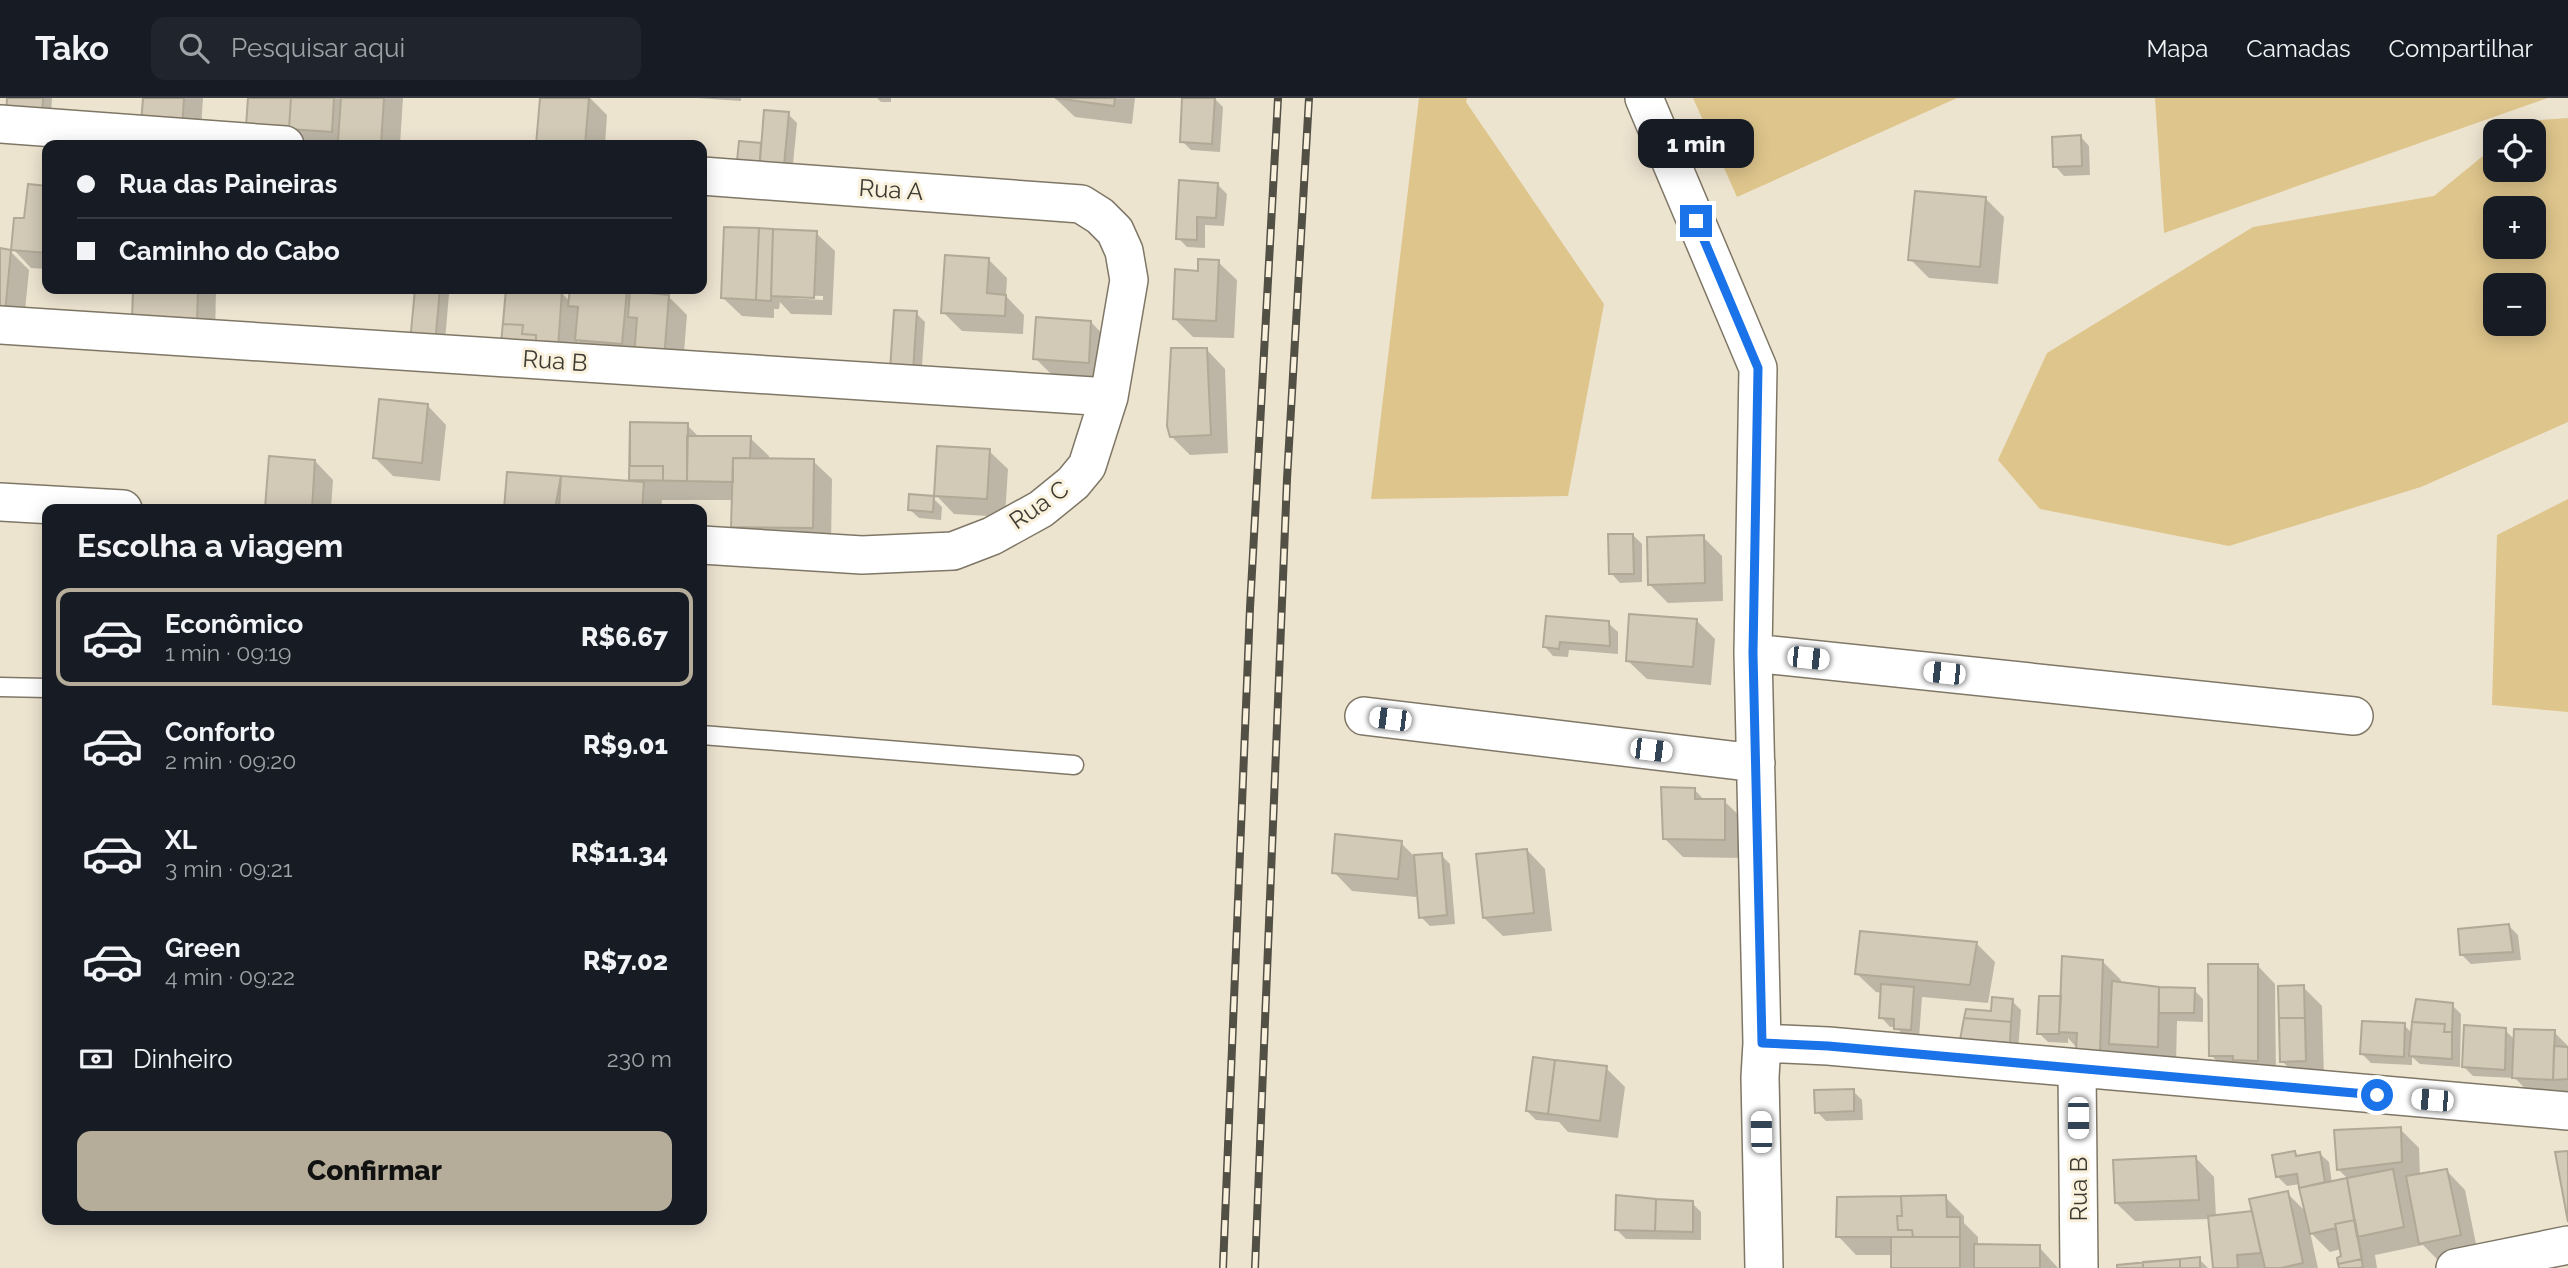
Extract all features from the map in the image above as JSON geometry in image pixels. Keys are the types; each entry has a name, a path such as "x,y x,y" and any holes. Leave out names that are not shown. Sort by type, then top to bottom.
{"street":[{"path":"1644,98 1758,368 1753,653 1764,1268"},
{"path":"0,124 217,140"},
{"name":"Rua A","path":"707,176 1080,204"},
{"name":"Rua C","path":"707,545 862,555 953,551 992,536 1041,509 1073,483 1087,466 1109,397 1129,280 1125,251 1115,231 1100,216 1080,204"},
{"name":"Rua B","path":"0,325 1109,397"},
{"path":"0,502 42,504"},
{"path":"1753,653 2354,716"},
{"path":"1364,716 1756,762"},
{"path":"1762,1043 1828,1046 2568,1111"},
{"name":"Rua B","path":"2077,1069 2079,1268"},
{"path":"2455,1268 2568,1245"}],"lane":[{"path":"0,687 42,688"},
{"path":"707,734 1074,765"}],"shaded area":[{"path":"1419,98 1467,98 1466,102 1604,304 1568,496 1371,499"},
{"path":"1693,98 1957,98 1737,197"},
{"path":"2155,98 2548,98 2483,119 2164,233"},
{"path":"2568,118 2568,422 2421,487 2229,546 2040,509 1998,460 2047,353 2253,227 2434,196 2483,156 2483,182 2546,182 2546,120"},
{"path":"2568,499 2568,712 2492,705 2497,535"}],"building":[{"path":"7,98 43,98 42,120 6,118"},
{"path":"143,98 184,98 182,128 141,124"},
{"path":"248,98 291,98 289,129 246,126"},
{"path":"291,98 334,98 332,132 289,129"},
{"path":"341,98 384,98 381,140 338,140"},
{"path":"540,98 589,98 585,140 536,140"},
{"path":"1055,98 1115,98 1114,106"},
{"path":"1182,98 1215,98 1212,144 1180,142"},
{"path":"764,110 789,112 783,176 759,174"},
{"path":"2081,135 2082,166 2053,167 2052,137"},
{"path":"739,141 761,143 759,174 736,171"},
{"path":"1179,180 1218,183 1216,218 1197,217 1197,240 1176,239"},
{"path":"28,184 42,185 42,253 11,250 14,218 24,218"},
{"path":"1915,191 1986,197 1980,267 1908,260"},
{"path":"724,227 759,228 756,300 721,298"},
{"path":"759,228 773,229 771,301 756,300"},
{"path":"773,229 817,231 814,298 771,296"},
{"path":"0,248 11,250 5,313 0,313"},
{"path":"945,255 989,258 987,293 1006,295 1005,316 941,313"},
{"path":"1198,259 1219,260 1216,321 1173,319 1175,269 1198,271"},
{"path":"133,294 198,294 197,323 132,321"},
{"path":"415,294 440,294 435,344 410,342"},
{"path":"506,294 562,294 558,348 536,347 536,335 522,334 523,325 503,324"},
{"path":"506,294 562,294 558,348 501,344"},
{"path":"569,294 627,294 622,344 575,340 578,307 568,306"},
{"path":"630,294 669,295 664,360 634,357 637,318 628,317"},
{"path":"894,310 917,311 913,372 890,370"},
{"path":"1036,317 1091,321 1089,363 1033,359"},
{"path":"1171,348 1207,348 1211,435 1170,437 1167,426"},
{"path":"379,399 428,404 422,463 373,458"},
{"path":"630,422 688,423 687,481 663,481 663,466 630,466"},
{"path":"630,422 688,423 687,481 629,480"},
{"path":"687,436 751,436 750,458 733,458 733,482 687,481"},
{"path":"937,446 990,449 987,499 934,496"},
{"path":"269,456 315,460 312,504 265,504"},
{"path":"733,458 814,459 813,528 731,527"},
{"path":"507,472 561,476 556,504 504,504"},
{"path":"561,476 644,482 642,504 559,504"},
{"path":"909,494 934,496 933,512 908,510"},
{"path":"1608,534 1633,534 1634,574 1609,574"},
{"path":"1704,535 1705,583 1648,585 1647,537"},
{"path":"1629,614 1697,619 1693,667 1626,661"},
{"path":"1546,616 1609,621 1610,646 1560,642 1559,649 1543,647"},
{"path":"1661,787 1695,788 1695,799 1725,799 1725,840 1663,839"},
{"path":"1335,834 1402,841 1398,879 1332,873"},
{"path":"1527,849 1534,913 1483,918 1476,854"},
{"path":"1442,853 1447,915 1419,918 1414,855"},
{"path":"2509,924 2513,952 2460,955 2458,929"},
{"path":"1860,931 1977,942 1970,985 1855,974"},
{"path":"2062,956 2103,960 2100,1053 2076,1051 2077,1033 2059,1032"},
{"path":"2208,964 2258,964 2258,1061 2233,1060 2233,1056 2209,1056"},
{"path":"2112,981 2159,987 2158,1047 2109,1044"},
{"path":"1881,984 1914,987 1911,1030 1894,1029 1894,1019 1879,1018"},
{"path":"2304,985 2306,1061 2280,1062 2278,986"},
{"path":"2159,987 2195,988 2194,1013 2159,1013"},
{"path":"2039,996 2061,996 2059,1034 2037,1034"},
{"path":"1992,997 2013,999 2011,1022 1964,1018 1966,1009 1991,1011"},
{"path":"2416,999 2453,1003 2452,1032 2444,1032 2445,1024 2412,1022"},
{"path":"1964,1018 2011,1022 2010,1043 1960,1040"},
{"path":"2279,1018 2305,1018 2306,1061 2280,1062"},
{"path":"2362,1021 2405,1023 2404,1057 2360,1054"},
{"path":"2412,1022 2445,1024 2444,1032 2452,1032 2452,1059 2409,1056"},
{"path":"2464,1025 2506,1028 2505,1070 2462,1067"},
{"path":"2514,1029 2555,1030 2553,1080 2512,1078"},
{"path":"2554,1046 2568,1047 2568,1079 2553,1080"},
{"path":"1533,1057 1555,1060 1548,1114 1526,1111"},
{"path":"1555,1060 1607,1066 1600,1121 1548,1114"},
{"path":"1854,1089 1854,1111 1815,1113 1814,1090"},
{"path":"2401,1127 2402,1162 2337,1170 2334,1130"},
{"path":"2295,1151 2296,1156 2320,1152 2325,1182 2299,1188 2297,1174 2276,1177 2272,1155"},
{"path":"2568,1151 2568,1222 2555,1152"},
{"path":"2196,1156 2199,1200 2115,1203 2113,1160"},
{"path":"2393,1169 2404,1227 2357,1237 2347,1178"},
{"path":"2447,1169 2461,1235 2419,1244 2406,1176"},
{"path":"2347,1178 2363,1267 2359,1268 2339,1268 2337,1258 2341,1256 2336,1228 2310,1234 2299,1188"},
{"path":"2288,1191 2303,1263 2265,1268 2249,1199"},
{"path":"1616,1195 1656,1199 1655,1231 1615,1230"},
{"path":"1946,1195 1947,1217 1960,1217 1960,1237 1913,1237 1912,1230 1898,1230 1897,1216 1902,1216 1901,1196"},
{"path":"1901,1196 1902,1216 1897,1216 1898,1230 1912,1230 1913,1237 1836,1237 1837,1197"},
{"path":"1656,1199 1693,1201 1693,1232 1655,1231"},
{"path":"2252,1211 2261,1253 2237,1255 2238,1268 2213,1268 2208,1216"},
{"path":"2355,1220 2362,1259 2338,1264 2337,1258 2341,1256 2335,1224"},
{"path":"1891,1237 1960,1237 1960,1268 1891,1268"},
{"path":"1974,1244 2040,1245 2040,1268 1974,1268"},
{"path":"2200,1257 2200,1268 2117,1268 2117,1265"},
{"path":"2180,1259 2180,1268 2143,1268 2143,1262"}],"railway":[{"path":"1223,1268 1250,608 1278,98"},
{"path":"1255,1268 1287,479 1309,98"}],"route":[{"path":"1696,221 1758,368 1753,653 1762,1043 1828,1046 2377,1095"}]}
